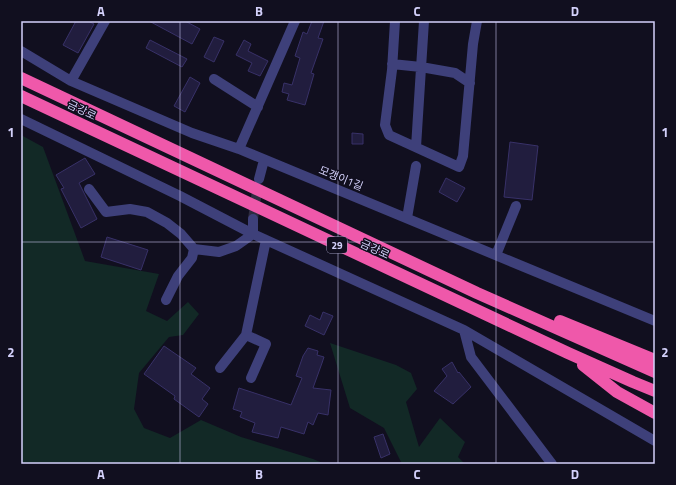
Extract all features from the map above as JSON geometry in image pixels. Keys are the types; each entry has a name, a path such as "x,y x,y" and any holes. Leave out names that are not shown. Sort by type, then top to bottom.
{"highway":[{"name":"금강로","path":"21,78 477,293 655,372"},
{"name":"금강로","path":"21,96 568,353 655,391"},
{"path":"477,293 494,295 655,360"},
{"path":"568,353 617,392 655,413"}],"street":[{"path":"71,81 104,21"},
{"path":"239,149 295,21"},
{"path":"395,21 385,125 389,135 459,168 463,156 473,44 477,21"},
{"path":"416,147 424,21"},
{"name":"모갱이1길","path":"21,51 71,81 192,133 239,149 655,321"},
{"path":"392,64 421,67 455,74 470,83"},
{"path":"214,79 258,106"},
{"path":"21,119 180,196 253,234 464,330 655,441"},
{"path":"259,180 264,160"},
{"path":"407,218 416,166"},
{"path":"89,189 106,212 130,209 147,212 167,223 181,234 194,249 219,252 236,246 253,234"},
{"path":"496,255 516,206"},
{"path":"253,219 253,234"},
{"path":"220,368 246,335 266,240"},
{"path":"166,300 178,276 192,258 194,249"},
{"path":"464,330 471,357 552,464"},
{"path":"246,335 266,344 252,378"}],"green space":[{"path":"21,135 43,147 85,261 159,274 146,311 167,321 188,302 199,314 183,335 169,337 139,373 134,409 144,428 170,438 201,420 241,437 325,464 21,464"},
{"path":"330,343 396,365 411,373 417,389 406,402 419,447 440,418 465,442 458,457 465,464 402,464 384,428 350,408"}],"building":[{"path":"76,21 88,21 94,24 78,53 63,45"},
{"path":"149,21 185,21 200,29 192,44"},
{"path":"312,21 324,21 318,38 323,39 311,73 314,74 305,105 287,100 289,94 282,92 284,83 292,85 300,58 295,56 303,32 307,34"},
{"path":"214,37 224,41 214,62 204,57"},
{"path":"150,40 187,59 182,67 146,48"},
{"path":"244,40 251,44 248,51 268,61 260,76 248,71 252,63 236,55"},
{"path":"190,77 200,83 185,112 174,106"},
{"path":"352,133 363,134 363,144 352,144"},
{"path":"510,142 538,146 532,200 504,197"},
{"path":"85,158 95,174 79,183 97,219 81,228 61,189 64,188 56,175"},
{"path":"446,178 465,188 457,202 439,192"},
{"path":"107,237 148,250 141,270 101,257"},
{"path":"323,312 333,316 324,335 305,326 310,315 320,320"},
{"path":"164,346 196,368 191,374 210,388 202,399 208,404 199,417 174,399 175,396 144,374"},
{"path":"308,348 318,351 317,355 324,357 313,388 331,390 328,415 318,413 313,425 308,422 304,434 281,427 278,438 252,432 255,423 240,417 242,412 233,409 239,388 291,405 302,378 296,376 303,356"},
{"path":"452,362 458,373 459,372 471,387 453,404 434,391 447,376 442,369"},
{"path":"383,434 390,454 381,458 374,437"}],"tunnel":[{"path":"253,219 258,184"}]}
